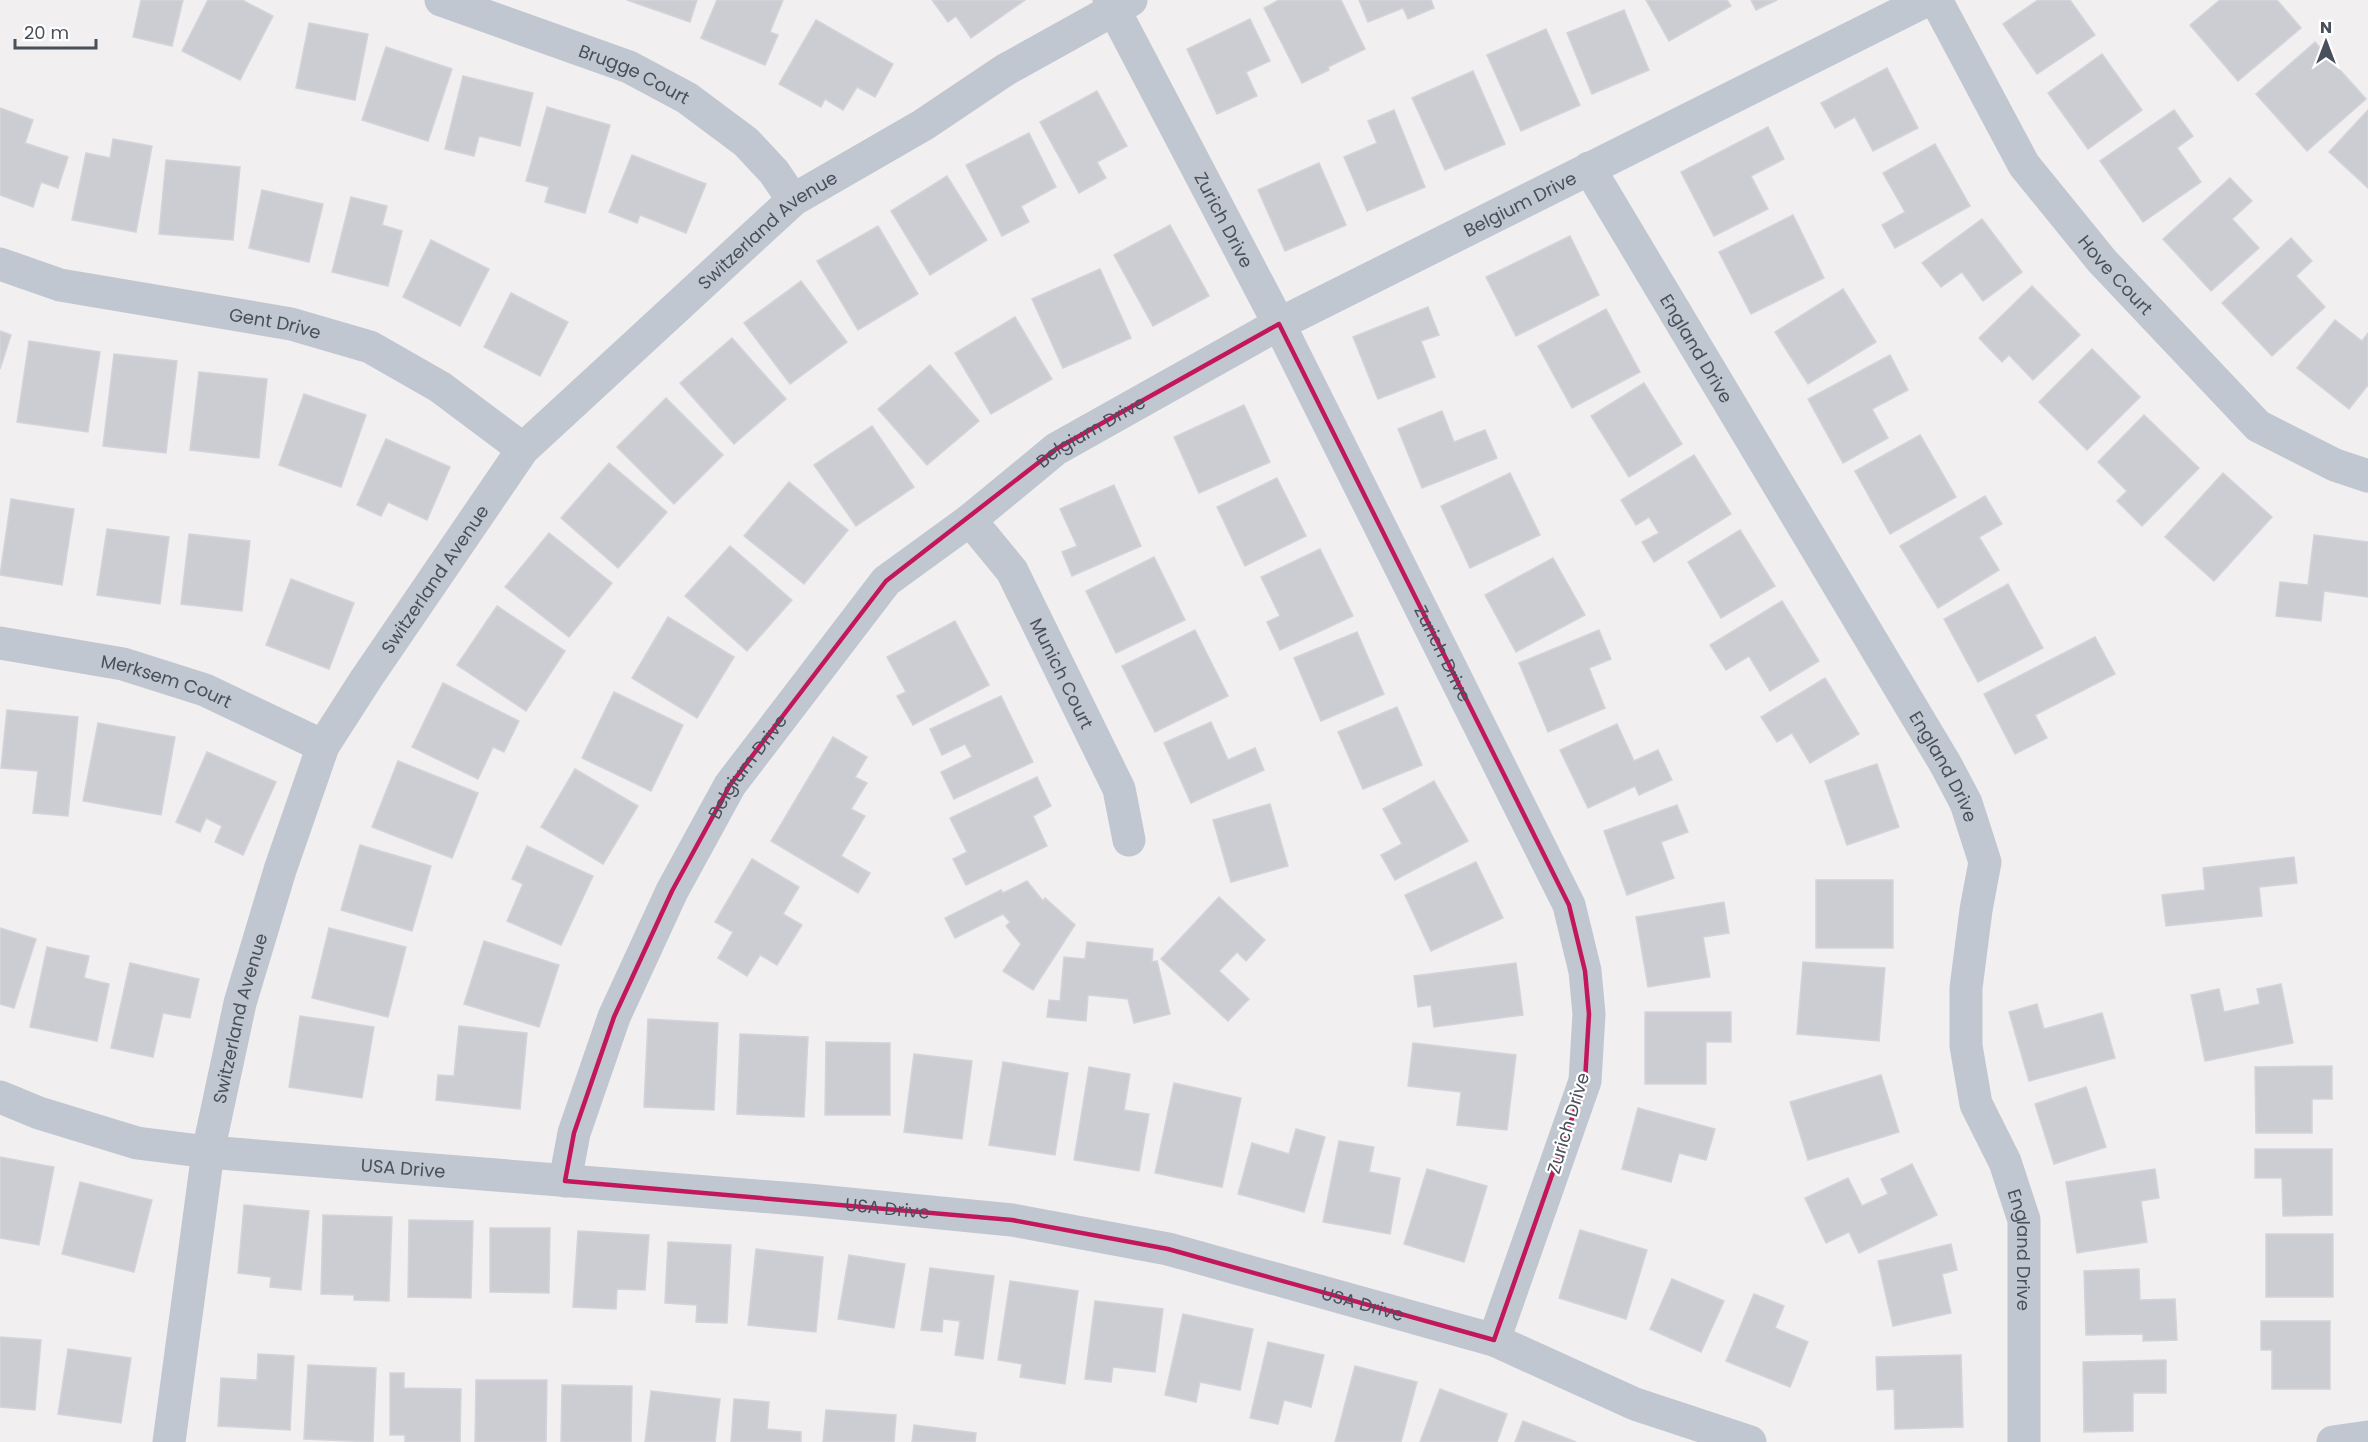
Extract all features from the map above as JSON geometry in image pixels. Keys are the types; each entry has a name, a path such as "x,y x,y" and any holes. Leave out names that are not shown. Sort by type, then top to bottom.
{"street":[{"name":"Brugge Court","path":"441,0 628,67 687,98 746,142 774,172 793,200"},
{"name":"Belgium Drive","path":"565,1181 574,1133 614,1017 672,891 730,785 886,581 970,520 1056,449 1279,324 1927,0"},
{"name":"Hove Court","path":"1936,0 2024,165 2102,261 2258,426 2335,465 2368,476"},
{"name":"Switzerland Avenue","path":"169,1442 208,1152 240,1003 280,870 322,746 523,449 793,200 923,125 1005,70 1118,3"},
{"name":"Zurich Drive","path":"1118,3 1569,905 1585,972 1589,1014 1585,1081 1494,1340"},
{"name":"England Drive","path":"1589,168 1946,765 1969,813 1985,862 1966,988 1966,1046 1976,1104 2005,1162 2024,1220 2024,1442"},
{"name":"Gent Drive","path":"0,264 60,285 291,324 370,347 440,387 523,449"},
{"name":"Munich Court","path":"970,520 1012,571 1119,789 1129,840"},
{"name":"Merksem Court","path":"0,643 123,664 205,690 322,746"},
{"name":"USA Drive","path":"0,1097 39,1113 137,1143 208,1152 808,1200 1012,1220 1168,1249 1494,1340 1635,1404 1750,1442"},
{"path":"2333,1442 2368,1437"}],"highlighted area":[{"path":"1279,324 1569,905 1585,971 1589,1014 1585,1081 1494,1340 1168,1249 1012,1220 565,1181 574,1133 614,1017 672,891 730,785 886,581 1056,449"}],"building":[{"path":"141,0 183,0 172,46 133,37"},
{"path":"208,0 242,0 273,16 240,80 182,51"},
{"path":"627,0 697,0 690,22"},
{"path":"717,0 783,0 770,32 778,35 765,65 701,38"},
{"path":"932,0 1025,0 971,38 956,16 948,22"},
{"path":"1279,0 1341,0 1365,49 1302,83 1264,8"},
{"path":"1359,0 1431,0 1434,8 1408,19 1403,8 1368,22"},
{"path":"1646,0 1727,0 1731,6 1669,41"},
{"path":"1751,0 1777,0 1756,10"},
{"path":"2038,0 2070,0 2095,35 2037,74 2003,24"},
{"path":"2220,0 2277,0 2301,28 2238,81 2190,25"},
{"path":"1624,10 1649,70 1592,94 1567,33"},
{"path":"1250,19 1270,61 1246,72 1257,96 1217,114 1187,49"},
{"path":"816,20 893,64 875,97 857,87 843,110 825,99 821,107 779,84"},
{"path":"309,23 368,34 355,100 296,88"},
{"path":"1546,29 1580,105 1521,131 1487,55"},
{"path":"2315,42 2366,99 2307,151 2256,94"},
{"path":"386,47 452,69 428,141 362,120"},
{"path":"2102,54 2142,110 2088,149 2048,93"},
{"path":"1887,68 1918,128 1873,151 1855,117 1835,128 1821,103"},
{"path":"1473,71 1505,144 1445,170 1412,98"},
{"path":"463,76 533,93 520,146 479,136 474,156 445,149"},
{"path":"1097,91 1127,146 1097,162 1106,178 1079,193 1040,122"},
{"path":"547,107 610,125 585,213 545,202 549,187 526,181"},
{"path":"0,108 33,120 25,143 68,157 58,188 41,182 33,207 0,195"},
{"path":"1394,110 1425,187 1367,211 1344,157 1377,143 1368,121"},
{"path":"2174,110 2193,136 2177,148 2201,182 2143,222 2100,161"},
{"path":"2368,110 2368,188 2329,152"},
{"path":"1768,127 1784,159 1751,176 1768,209 1714,236 1681,172"},
{"path":"1029,133 1056,187 1021,206 1029,222 1002,236 966,165"},
{"path":"113,139 152,146 136,232 72,220 86,153 110,158"},
{"path":"1935,144 1970,206 1895,248 1882,225 1905,212 1883,173"},
{"path":"632,155 706,184 686,233 640,215 637,223 609,212"},
{"path":"166,160 240,167 233,240 159,234"},
{"path":"1319,163 1346,225 1285,251 1258,190"},
{"path":"947,176 987,240 930,275 891,211"},
{"path":"2230,178 2252,201 2232,219 2259,248 2211,291 2163,239"},
{"path":"262,190 323,204 309,262 249,248"},
{"path":"351,197 387,206 382,225 402,231 388,286 332,272"},
{"path":"1793,215 1824,278 1751,314 1719,252"},
{"path":"1982,219 2022,272 1983,301 1962,272 1941,287 1922,263"},
{"path":"1170,225 1209,296 1153,326 1114,255"},
{"path":"878,226 918,294 858,330 817,261"},
{"path":"1570,236 1599,295 1516,336 1486,277"},
{"path":"2291,238 2312,261 2296,276 2325,307 2272,356 2222,303"},
{"path":"431,240 489,269 460,326 403,297"},
{"path":"1100,269 1131,338 1063,368 1032,299"},
{"path":"801,281 847,342 790,384 744,323"},
{"path":"2032,286 2080,335 2033,380 2009,355 2002,362 1979,338"},
{"path":"1843,289 1876,342 1808,384 1775,332"},
{"path":"511,293 568,322 540,376 484,347"},
{"path":"1428,307 1439,335 1421,341 1435,377 1378,399 1353,337"},
{"path":"1606,309 1640,372 1572,408 1538,346"},
{"path":"1015,317 1052,379 991,414 955,353"},
{"path":"2335,320 2362,341 2368,333 2368,385 2349,409 2297,368"},
{"path":"0,331 11,335 0,369"},
{"path":"732,338 786,399 734,444 680,383"},
{"path":"29,341 100,352 88,432 17,422"},
{"path":"2092,349 2140,397 2087,450 2039,402"},
{"path":"114,354 177,361 166,453 103,446"},
{"path":"1890,355 1908,390 1872,409 1888,438 1843,463 1808,399"},
{"path":"930,365 979,421 927,465 878,409"},
{"path":"199,372 267,379 259,458 190,450"},
{"path":"1644,383 1682,444 1629,477 1591,416"},
{"path":"304,394 366,415 341,487 279,465"},
{"path":"666,398 723,455 674,504 617,447"},
{"path":"1244,405 1270,462 1199,493 1174,437"},
{"path":"1442,411 1454,442 1485,430 1497,458 1422,488 1398,429"},
{"path":"2144,415 2199,468 2142,526 2117,501 2127,491 2098,462"},
{"path":"872,426 914,487 856,526 814,465"},
{"path":"1920,435 1956,497 1890,534 1855,471"},
{"path":"386,439 450,467 427,520 388,502 381,516 357,505"},
{"path":"1694,455 1731,514 1654,562 1642,542 1659,533 1649,517 1636,525 1621,500"},
{"path":"609,463 667,512 618,568 561,518"},
{"path":"1510,473 1540,535 1470,568 1441,506"},
{"path":"2223,473 2272,517 2214,581 2165,537"},
{"path":"1277,478 1306,536 1245,566 1217,507"},
{"path":"789,482 848,530 804,584 744,536"},
{"path":"1114,485 1141,546 1072,576 1062,552 1077,546 1060,509"},
{"path":"1985,496 2002,524 1979,537 1999,570 1938,608 1900,546"},
{"path":"11,499 74,509 62,585 0,575"},
{"path":"107,529 169,537 160,604 97,595"},
{"path":"1740,530 1775,586 1721,618 1688,562"},
{"path":"549,533 612,583 569,637 505,587"},
{"path":"189,534 250,541 242,611 181,604"},
{"path":"2314,535 2368,542 2368,597 2324,591 2321,621 2276,616 2280,582 2308,585"},
{"path":"730,546 792,600 747,651 685,596"},
{"path":"1320,549 1353,616 1280,650 1267,622 1280,616 1261,577"},
{"path":"1154,557 1185,620 1116,653 1086,591"},
{"path":"1553,558 1585,615 1516,652 1485,595"},
{"path":"291,579 354,603 329,669 266,645"},
{"path":"2008,584 2043,648 1978,682 1944,619"},
{"path":"1782,601 1819,661 1770,691 1749,656 1726,670 1710,645"},
{"path":"497,606 565,651 526,711 457,665"},
{"path":"668,617 734,657 697,718 632,678"},
{"path":"955,621 989,685 913,725 897,696 906,692 887,657"},
{"path":"1195,630 1228,696 1155,732 1122,666"},
{"path":"1599,630 1611,659 1589,668 1605,708 1548,732 1519,663"},
{"path":"1357,632 1384,694 1321,721 1294,658"},
{"path":"2095,637 2115,674 2035,715 2047,738 2015,754 1984,694"},
{"path":"1825,678 1859,734 1810,763 1792,733 1777,742 1761,717"},
{"path":"443,683 519,721 504,752 493,747 478,779 412,747"},
{"path":"614,692 683,725 651,791 582,758"},
{"path":"1001,696 1033,762 954,799 941,772 972,757 965,744 942,755 930,729"},
{"path":"1397,707 1422,765 1363,789 1338,732"},
{"path":"7,710 78,717 68,816 33,813 38,771 1,768"},
{"path":"1211,722 1228,760 1255,748 1264,770 1191,803 1164,743"},
{"path":"98,723 175,737 161,815 83,801"},
{"path":"1617,724 1634,761 1658,750 1672,780 1639,795 1635,786 1588,808 1560,750"},
{"path":"833,737 867,757 855,777 867,783 851,809 865,816 841,856 870,873 858,893 771,841"},
{"path":"207,752 276,782 243,855 215,842 222,826 206,818 200,832 176,822"},
{"path":"398,761 478,793 452,858 372,827"},
{"path":"1877,764 1899,827 1847,845 1825,781"},
{"path":"575,769 638,806 603,864 541,827"},
{"path":"1037,777 1051,806 1033,816 1047,846 966,885 953,859 967,852 950,818"},
{"path":"1434,781 1468,841 1395,880 1381,855 1402,844 1383,809"},
{"path":"1270,804 1288,866 1231,882 1213,820"},
{"path":"1677,805 1688,832 1661,842 1674,878 1627,895 1604,831"},
{"path":"360,845 431,866 412,931 341,910"},
{"path":"527,846 593,876 561,945 507,921 523,884 512,879"},
{"path":"2294,857 2297,883 2259,887 2262,916 2166,926 2162,895 2205,890 2203,868"},
{"path":"752,859 799,887 783,914 802,925 777,965 760,955 747,976 718,958 733,932 715,922"},
{"path":"1476,862 1503,918 1431,951 1405,895"},
{"path":"1816,880 1893,880 1893,948 1816,948"},
{"path":"1027,881 1043,901 1045,898 1075,925 1033,990 1003,971 1021,944 1006,926 1010,922 1003,914 955,938 945,918 1001,890 1003,893"},
{"path":"1219,897 1265,940 1246,961 1237,952 1219,971 1249,999 1228,1021 1161,959"},
{"path":"1724,902 1729,933 1703,937 1710,977 1648,987 1636,917"},
{"path":"0,928 36,939 14,1008 0,1004"},
{"path":"329,928 406,947 388,1017 312,998"},
{"path":"484,941 559,965 539,1027 464,1004"},
{"path":"1087,942 1153,949 1152,962 1157,961 1170,1014 1134,1023 1128,999 1088,995 1086,1021 1047,1017 1049,1000 1060,1001 1064,957 1085,959"},
{"path":"47,947 89,956 84,978 109,984 97,1041 30,1027"},
{"path":"1803,962 1885,968 1879,1041 1797,1034"},
{"path":"130,963 199,979 190,1018 163,1013 153,1057 111,1048"},
{"path":"1516,963 1523,1015 1434,1027 1431,1005 1418,1007 1414,976"},
{"path":"2281,984 2293,1043 2205,1061 2191,995 2219,989 2224,1012 2260,1004 2257,989"},
{"path":"2037,1004 2044,1029 2102,1013 2115,1058 2029,1081 2009,1012"},
{"path":"1645,1012 1731,1012 1731,1042 1706,1042 1706,1084 1645,1084"},
{"path":"300,1016 374,1027 362,1098 289,1087"},
{"path":"648,1019 718,1023 714,1110 644,1107"},
{"path":"459,1026 527,1033 520,1109 436,1100 438,1075 454,1076"},
{"path":"740,1034 808,1037 804,1117 737,1114"},
{"path":"826,1042 890,1043 890,1115 825,1115"},
{"path":"1413,1043 1516,1055 1507,1130 1457,1125 1461,1092 1408,1086"},
{"path":"914,1054 972,1061 962,1139 904,1132"},
{"path":"1003,1062 1068,1073 1055,1155 989,1145"},
{"path":"2332,1066 2332,1099 2312,1099 2312,1133 2256,1133 2255,1067"},
{"path":"1089,1067 1130,1074 1124,1110 1149,1114 1139,1171 1074,1160"},
{"path":"1881,1075 1899,1132 1808,1160 1790,1102"},
{"path":"1174,1083 1241,1098 1222,1187 1155,1173"},
{"path":"2086,1087 2106,1147 2054,1164 2035,1104"},
{"path":"1638,1108 1715,1129 1706,1160 1679,1153 1671,1182 1622,1169"},
{"path":"1296,1129 1325,1137 1304,1212 1238,1194 1252,1143 1289,1154"},
{"path":"1339,1141 1374,1147 1369,1172 1400,1178 1390,1234 1323,1222"},
{"path":"2255,1149 2332,1149 2332,1215 2283,1216 2282,1178 2255,1178"},
{"path":"0,1157 54,1167 39,1245 0,1238"},
{"path":"1912,1164 1937,1215 1859,1253 1849,1232 1826,1243 1805,1198 1848,1178 1862,1206 1888,1194 1881,1179"},
{"path":"1427,1169 1487,1186 1464,1262 1404,1244"},
{"path":"2155,1169 2159,1198 2141,1201 2147,1242 2077,1253 2066,1182"},
{"path":"80,1182 152,1200 134,1272 62,1254"},
{"path":"244,1205 309,1211 301,1290 270,1287 271,1277 238,1273"},
{"path":"323,1215 392,1217 389,1301 354,1300 354,1295 321,1294"},
{"path":"409,1220 473,1221 471,1298 408,1297"},
{"path":"490,1228 550,1228 549,1293 490,1292"},
{"path":"1580,1230 1647,1250 1626,1319 1559,1298"},
{"path":"578,1231 649,1235 645,1290 617,1289 616,1309 573,1307"},
{"path":"2266,1234 2333,1234 2333,1297 2266,1297"},
{"path":"668,1242 731,1245 727,1323 696,1322 697,1305 665,1303"},
{"path":"1951,1244 1957,1270 1942,1274 1951,1313 1893,1326 1878,1261"},
{"path":"756,1249 823,1257 816,1332 748,1325"},
{"path":"849,1255 905,1264 894,1328 838,1319"},
{"path":"930,1268 994,1276 983,1359 955,1355 960,1321 943,1319 942,1332 921,1330"},
{"path":"2139,1269 2140,1300 2175,1299 2177,1340 2143,1341 2143,1334 2086,1335 2084,1271"},
{"path":"1672,1279 1724,1301 1701,1352 1650,1329"},
{"path":"1010,1281 1078,1291 1065,1384 1020,1377 1022,1364 998,1360"},
{"path":"1754,1294 1784,1306 1775,1328 1808,1342 1790,1387 1726,1361"},
{"path":"1095,1301 1163,1309 1155,1372 1113,1367 1111,1382 1085,1379"},
{"path":"1183,1314 1253,1329 1240,1390 1200,1382 1196,1402 1165,1395"},
{"path":"2261,1321 2330,1321 2330,1389 2272,1389 2272,1350 2261,1350"},
{"path":"0,1337 41,1340 35,1410 0,1407"},
{"path":"1268,1342 1324,1355 1311,1407 1284,1400 1278,1424 1250,1418"},
{"path":"68,1349 131,1358 121,1423 58,1414"},
{"path":"258,1354 294,1356 290,1430 218,1426 221,1378 257,1380"},
{"path":"1961,1355 1963,1427 1895,1429 1894,1389 1877,1390 1876,1357"},
{"path":"2166,1360 2166,1393 2133,1393 2133,1431 2084,1432 2083,1362"},
{"path":"308,1365 376,1368 373,1442 304,1439"},
{"path":"1355,1366 1417,1382 1401,1442 1335,1442"},
{"path":"390,1373 404,1373 404,1388 461,1389 460,1442 405,1442 405,1435 390,1435"},
{"path":"476,1380 547,1380 546,1442 475,1442"},
{"path":"562,1385 632,1386 631,1442 561,1442"},
{"path":"1440,1389 1507,1414 1497,1442 1420,1442"},
{"path":"651,1391 720,1399 715,1442 645,1442"},
{"path":"734,1399 769,1402 767,1429 801,1432 801,1442 731,1442"},
{"path":"826,1410 896,1415 894,1442 823,1442"},
{"path":"1523,1421 1576,1442 1515,1442"},
{"path":"914,1425 976,1433 975,1442 912,1442"}]}
